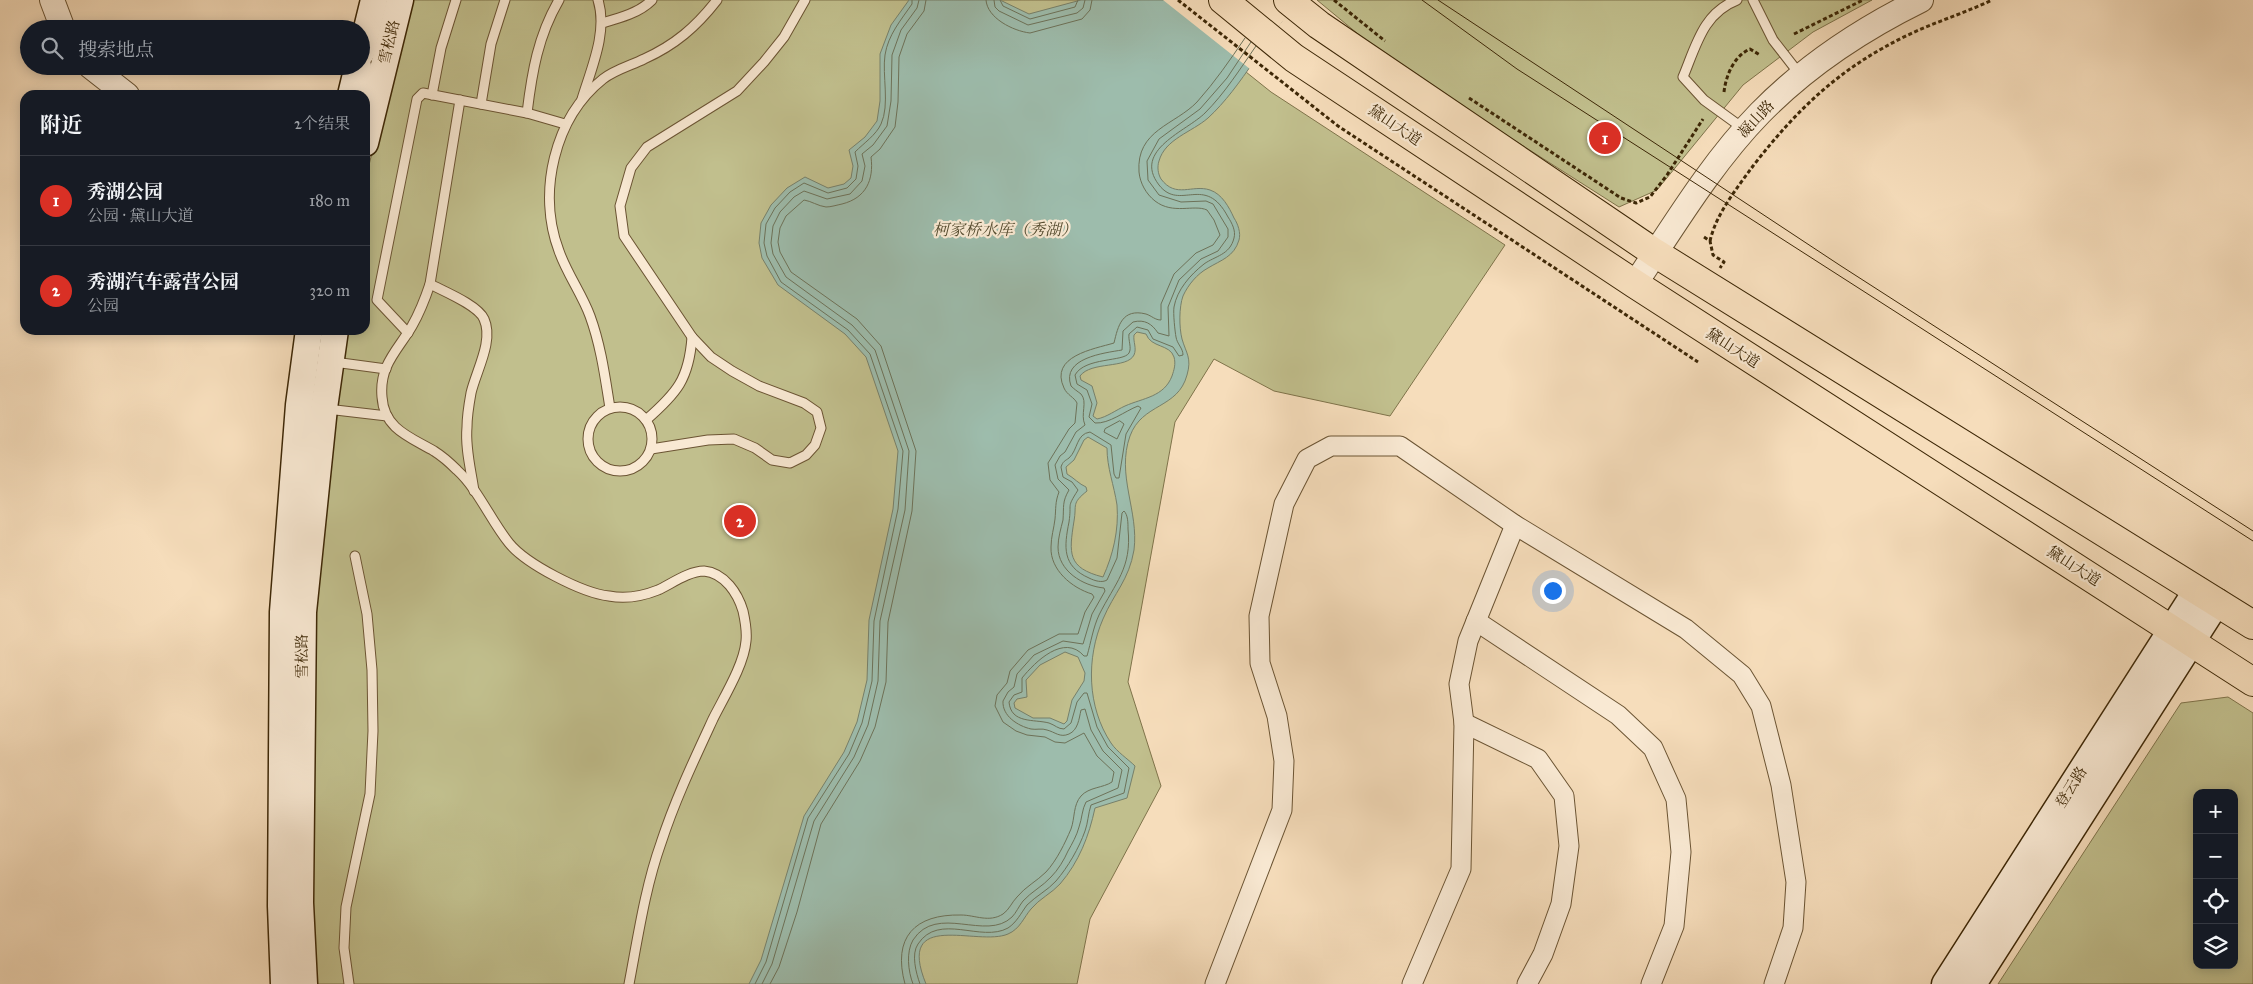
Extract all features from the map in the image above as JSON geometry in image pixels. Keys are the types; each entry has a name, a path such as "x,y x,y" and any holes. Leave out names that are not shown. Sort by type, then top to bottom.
{"main road":[{"name":"雪松路","path":"369,20 374,0"},
{"name":"雪松路","path":"370,123 400,0"},
{"name":"黛山大道","path":"1223,0 1286,68 1635,284 2253,682"},
{"path":"1288,0 1319,25 1656,253 2253,625"},
{"name":"雪松路","path":"352,90 356,75"},
{"name":"雪松路","path":"284,984 282,941 283,612 317,360 310,335"},
{"name":"雪松路","path":"317,360 332,335"},
{"name":"雪松路","path":"304,984 300,903 303,612 312,407"},
{"name":"登云路","path":"1945,984 2207,596"},
{"name":"登云路","path":"1973,984 2182,635"},
{"path":"277,984 282,941"}],"street":[{"path":"52,0 59,20"},
{"name":"凝山路","path":"1635,284 1720,161 1760,114 1801,76 1835,49 1872,26 1921,0"},
{"path":"102,75 121,90"},
{"path":"1215,984 1282,810 1284,761 1277,716 1260,663 1259,616 1284,504 1307,459 1330,446 1400,446 1514,525 1686,629 1742,675 1761,706 1781,785 1796,882 1793,928 1774,984"},
{"path":"1412,984 1461,869 1464,723 1459,684 1468,641 1514,525"},
{"path":"1476,621 1618,715 1653,748 1676,799 1681,852 1674,926 1651,984"},
{"path":"1464,723 1538,759 1564,796 1569,846 1561,904 1543,954 1527,984"}],"lane":[{"path":"432,95 441,48 456,0"},
{"path":"481,104 491,44 505,0"},
{"path":"527,113 533,68 540,41 559,0"},
{"path":"582,100 598,46 602,23 598,0"},
{"path":"602,23 621,18 647,6 652,0"},
{"path":"610,408 600,344 589,313 558,250 549,214 550,181 565,124 582,100 604,78 665,50 700,22 717,0"},
{"path":"651,449 708,440 734,439 755,448 772,460 790,463 806,455 815,445 821,428 817,412 804,403 759,386 732,372 711,357 692,337 624,236 620,206 631,168 647,147 737,91 764,62 784,36 805,0"},
{"path":"1737,0 1723,2 1706,23 1683,77 1704,100 1746,130"},
{"path":"1753,0 1772,40 1801,76"},
{"path":"408,333 377,300 417,99 423,93 527,113 565,124"},
{"path":"460,100 430,284 422,307 408,333 389,358 386,369 382,397 390,422 401,434 437,453 459,472 510,545 543,571 582,588 608,596 635,597 655,591 685,576 704,571 723,579 738,595 744,615 746,642 738,669 693,761 662,837 649,884 629,984"},
{"path":"430,284 475,308 484,318 487,331 484,352 471,392 466,428 475,494"},
{"path":"646,420 676,391 690,360 692,337"},
{"path":"317,360 386,369"},
{"path":"312,407 387,416"},
{"path":"610,408 630,408 646,420 651,429 651,449 641,463 627,471 616,471 605,468 596,461 589,446 589,429 601,413 610,408"},
{"path":"349,984 344,948 346,907 370,794 373,731 372,670 367,614 355,556"}],"path":[{"path":"1178,0 1286,68 1338,126 1698,362"},
{"path":"1794,34 1863,0"},
{"path":"1720,268 1724,262 1713,255 1710,241 1714,226 1744,178 1780,131 1814,96 1869,56 1909,34 1992,0"},
{"path":"1335,1 1389,44"},
{"path":"1724,92 1726,76 1742,52 1750,49 1760,55"},
{"path":"1464,94 1621,198 1636,203 1647,200 1650,197 1667,175 1703,119"},
{"path":"1704,237 1710,241"}],"shaded area":[{"path":"410,0 1156,0 1271,92 1505,245 1390,416 1274,391 1214,359 1175,422 1128,682 1161,786 1090,919 1077,984 314,984 310,904 315,620 344,335 370,335 370,161"},
{"path":"1317,0 1872,0 1813,32 1743,85 1657,190 1619,207 1393,63"},
{"path":"2228,697 2253,713 2253,984 1998,984 2181,703"}],"water":[{"name":"柯家桥水库（秀湖）","path":"909,0 1000,0 1029,14 1081,0 1299,0 1220,106 1202,123 1173,141 1162,153 1158,163 1161,179 1172,188 1178,190 1210,190 1222,198 1237,223 1240,237 1237,246 1230,254 1200,273 1185,292 1181,306 1180,323 1182,339 1189,360 1187,375 1176,394 1143,417 1136,425 1126,450 1126,479 1134,521 1134,550 1129,570 1107,610 1097,634 1092,666 1092,682 1093,698 1103,729 1113,746 1135,766 1127,798 1095,808 1086,839 1078,858 1067,876 1034,905 1019,926 1012,932 995,937 944,935 930,938 922,946 919,961 926,984 749,984 761,960 804,816 844,752 857,722 867,680 869,620 893,509 898,451 866,357 845,334 778,285 762,258 759,243 761,223 771,205 787,188 805,177 828,188 844,184 851,178 853,166 849,150 865,137 877,121 880,101 880,54 891,25","holes":["1137,332 1146,334 1152,342 1172,353 1175,362 1172,376 1158,393 1097,419 1093,416 1097,403 1092,386 1081,380 1080,376 1092,368 1124,362 1130,359 1135,352 1134,335","1088,437 1107,448 1108,463 1117,505 1117,524 1114,542 1110,560 1103,577 1091,573 1077,564 1071,550 1076,504 1087,491 1086,487 1067,474 1066,467 1074,460 1084,440","1065,652 1078,657 1085,673 1084,681 1072,700 1067,721 1064,724 1050,718 1033,718 1015,708 1014,703 1017,699 1027,697 1026,680 1040,665"]}],"pier":[{"path":"1163,0 1301,0 1282,22 1250,69"}],"tram line":[{"path":"1422,0 1517,69 2253,541"},
{"path":"1438,0 1841,266 2253,531"}],"place":[{"name":"秀湖公园","path":"1605,138"},
{"name":"秀湖汽车露营公园","path":"740,521"}]}
